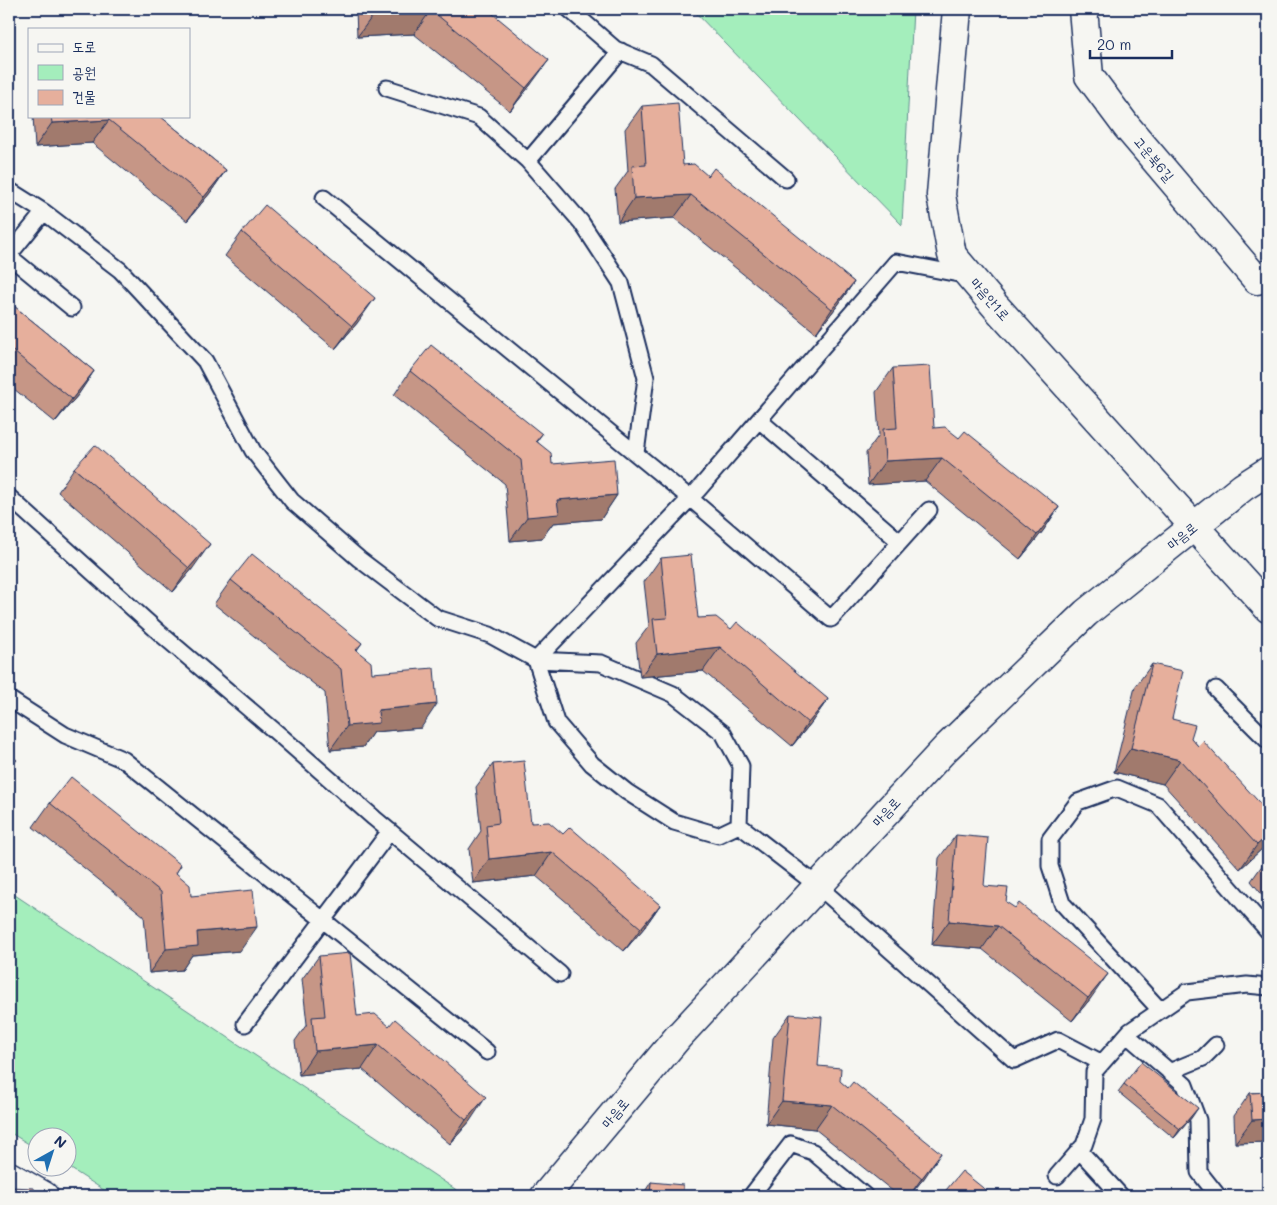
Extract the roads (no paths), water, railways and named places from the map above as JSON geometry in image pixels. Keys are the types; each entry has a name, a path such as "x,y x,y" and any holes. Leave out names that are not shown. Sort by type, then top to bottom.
{"street":[{"name":"마음안1로","path":"957,9 941,195 952,255 1268,608"},
{"name":"고운북6길","path":"1083,9 1089,76 1127,127 1257,280 1268,274"},
{"name":"마음로","path":"545,1196 678,1037 946,748 1079,619 1243,487 1268,471"},
{"path":"9,1176 44,1196"}],"lane":[{"path":"569,9 615,49 651,64 786,179"},
{"path":"528,160 621,51"},
{"path":"387,88 479,117 528,160 581,222 621,283 646,378 636,453"},
{"path":"9,190 44,212 120,270 205,361 254,451 292,501 358,559 437,618 490,635 536,660 601,663 674,694 723,733 741,766 739,825"},
{"path":"324,198 691,498 831,619 929,510"},
{"path":"44,212 9,256 72,308"},
{"path":"536,660 691,498 896,262 970,277"},
{"path":"759,420 900,542"},
{"path":"9,497 161,634 560,974"},
{"path":"536,660 556,722 592,764 627,792 674,822 718,836 739,825"},
{"path":"1216,689 1268,741"},
{"path":"9,699 65,735 124,760 488,1052"},
{"path":"1160,1010 1062,903 1050,866 1050,839 1078,802 1117,788 1158,805 1268,931"},
{"path":"739,825 818,886 1014,1060 1058,1040 1102,1063"},
{"path":"244,1024 390,831"},
{"path":"1057,1176 1084,1145 1093,1119 1094,1072 1127,1035 1187,992 1247,986 1268,987"},
{"path":"1127,1035 1185,1086 1198,1120 1199,1172 1218,1196"},
{"path":"1169,1072 1202,1058 1216,1045"},
{"path":"751,1196 791,1144 813,1152 865,1196"},
{"path":"1079,1150 1121,1196"}]}
